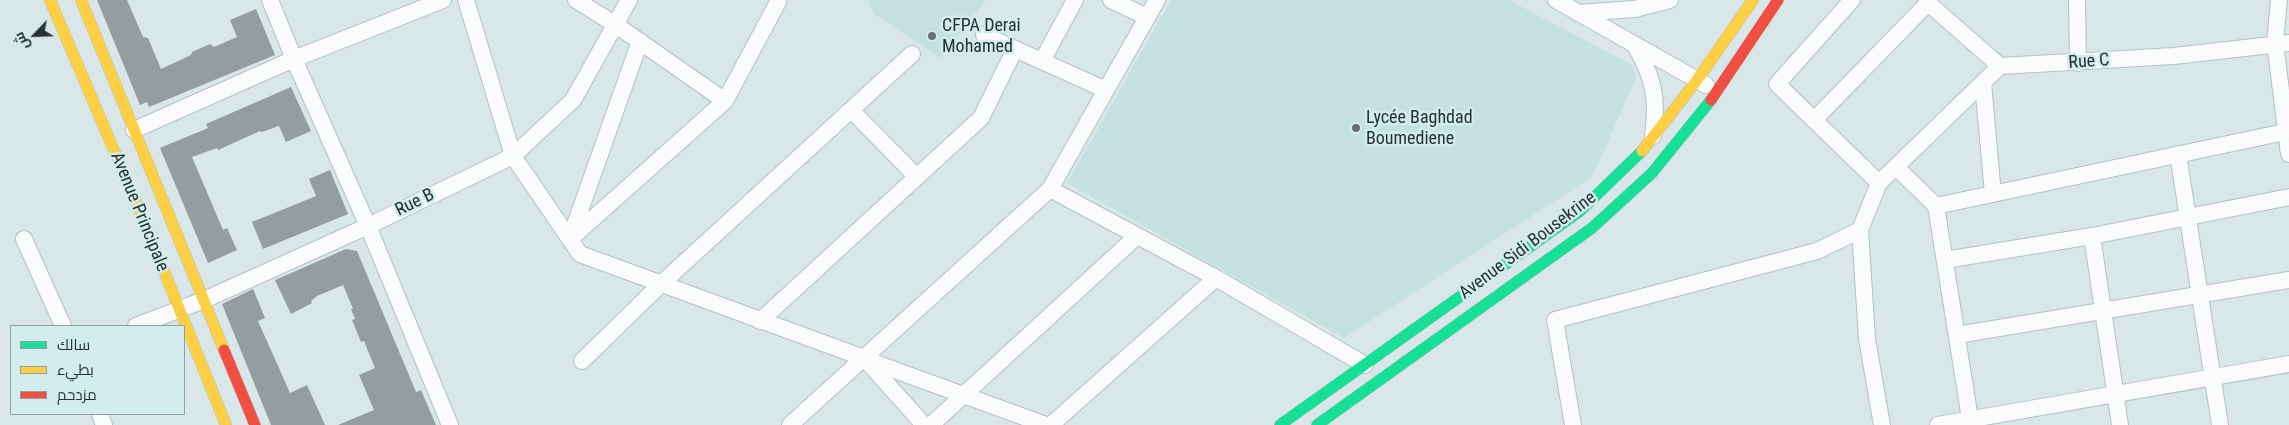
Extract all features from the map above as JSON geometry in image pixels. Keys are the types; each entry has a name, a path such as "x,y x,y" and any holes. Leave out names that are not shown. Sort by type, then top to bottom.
{"main road":[{"name":"Avenue Principale","path":"50,0 185,325"},
{"name":"Avenue Principale","path":"81,0 255,425"},
{"name":"Avenue Sidi Bousekrine","path":"1280,425 1580,211 1638,157 1697,80 1753,0"},
{"path":"1317,425 1592,228 1652,173 1718,92 1778,0"},
{"name":"Avenue Principale","path":"185,325 226,425"}],"street":[{"path":"270,0 368,226 450,425"},
{"path":"134,130 294,59 443,0"},
{"path":"466,0 513,156 580,254 1046,425"},
{"path":"576,0 640,41 725,101"},
{"name":"Rue B","path":"138,325 178,308 204,300 368,226 513,156 573,100 629,0"},
{"path":"1042,61 1075,0"},
{"path":"1111,0 1147,17"},
{"path":"790,425 1050,189 1156,0"},
{"path":"1556,0 1718,92"},
{"path":"1578,13 1635,9 1670,0"},
{"path":"1852,0 1777,84 1879,183"},
{"path":"2077,0 2078,63"},
{"path":"2279,0 2289,154"},
{"path":"570,239 725,101 778,2"},
{"path":"1814,120 1928,2 2000,66 1879,183 1860,230 1867,340 1882,425"},
{"path":"984,35 1106,90"},
{"path":"570,239 640,41"},
{"name":"Rue C","path":"2000,66 2174,56 2282,43"},
{"path":"1636,47 1648,68 1654,91 1656,114 1652,138"},
{"path":"760,320 981,118 1015,49"},
{"path":"582,361 661,284 912,54"},
{"path":"1983,83 1992,194"},
{"path":"851,110 917,177"},
{"path":"1936,206 2287,131"},
{"path":"2178,154 2220,425"},
{"path":"1896,167 1936,206 1970,422"},
{"path":"1050,189 1216,278 1366,365"},
{"path":"1945,260 2092,236 2289,197"},
{"path":"1573,425 1555,320 1817,251 1860,230"},
{"path":"931,425 1137,236"},
{"path":"2092,236 2120,425"},
{"path":"24,239 62,325"},
{"path":"1051,425 1216,278"},
{"path":"1957,335 2289,280"},
{"path":"864,358 924,425"},
{"path":"1938,425 1970,422 2115,394 2289,364"}],"shaded area":[{"name":"CFPA Derai Mohamed","path":"867,0 986,0 940,58 874,14"},
{"name":"Lycée Baghdad Boumediene","path":"1171,0 1509,0 1632,65 1636,78 1592,177 1344,338 1067,183"}],"building":[{"path":"97,0 127,0 143,37 148,38 161,69 210,44 214,47 237,37 230,20 256,9 275,55 149,107 147,102 140,105"},
{"path":"291,87 311,131 286,142 279,126 260,131 218,150 217,148 192,157 223,230 227,228 237,250 208,263 160,148 208,128 206,124"},
{"path":"330,170 348,214 263,249 252,222 316,196 309,179"},
{"path":"346,249 357,251 416,392 421,390 436,425 338,425 374,410 359,375 375,368 364,341 361,342 352,320 355,319 351,309 353,309 343,285 317,296 311,301 312,303 291,314 275,280"},
{"path":"253,289 265,318 258,321 290,393 307,385 325,425 271,425 222,304"}],"traffic: fast":[{"path":"1317,425 1592,228 1652,173 1711,100"},
{"path":"1280,425 1580,211 1642,151"}],"traffic: slow":[{"path":"50,0 139,209 226,425"},
{"path":"81,0 224,350"},
{"path":"1642,151 1697,80 1753,0"}],"traffic: jam":[{"path":"1711,100 1778,0"},
{"path":"224,350 255,425"}],"place":[{"name":"CFPA Derai Mohamed","path":"932,36"},
{"name":"Lycée Baghdad Boumediene","path":"1356,128"}]}
